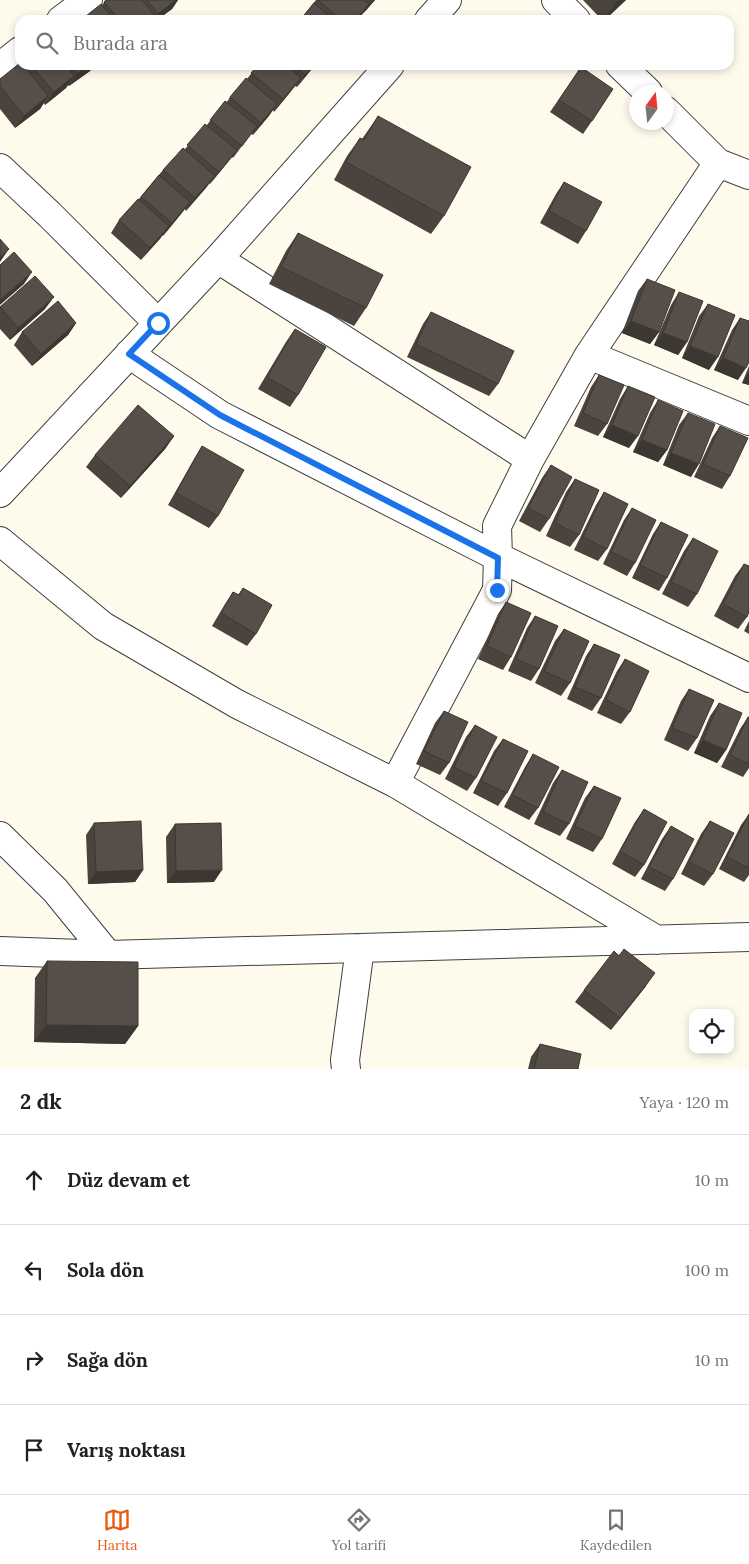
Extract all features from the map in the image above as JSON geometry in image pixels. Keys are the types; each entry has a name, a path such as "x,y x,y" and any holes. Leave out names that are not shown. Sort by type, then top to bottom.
{"street":[{"path":"68,15 88,0"},
{"path":"434,15 447,0"},
{"path":"556,0 571,15"},
{"path":"0,66 15,55"},
{"path":"0,493 218,259 386,70"},
{"path":"625,70 641,85"},
{"path":"674,119 718,163 749,175"},
{"path":"395,783 497,590 496,526 530,460 589,355 718,163"},
{"path":"0,168 158,323"},
{"path":"218,259 530,460"},
{"path":"129,354 220,415 498,558 749,678"},
{"path":"589,355 749,421"},
{"path":"0,540 103,626 237,704 395,783 657,940"},
{"path":"0,836 55,890 108,955"},
{"path":"0,951 108,955 749,937"},
{"path":"346,1069 345,1060 360,948"}],"building":[{"path":"106,0 142,0 154,15 115,15 104,2"},
{"path":"147,0 176,0 158,14"},
{"path":"318,0 364,0 369,4 359,15 335,15"},
{"path":"314,3 328,15 304,15"},
{"path":"101,4 110,15 87,15"},
{"path":"15,67 15,70 28,70 48,96 24,116 0,86 0,79"},
{"path":"35,70 70,70 74,76 54,92"},
{"path":"74,70 83,70 77,74"},
{"path":"254,70 292,70 301,78 283,99 251,73"},
{"path":"300,70 310,70 305,75"},
{"path":"579,70 585,70 613,89 592,121 559,100"},
{"path":"246,78 277,104 261,123 230,97"},
{"path":"225,101 257,126 242,146 210,120"},
{"path":"378,116 471,167 444,216 346,162 360,138 364,140"},
{"path":"205,124 237,150 219,172 187,145"},
{"path":"183,148 215,176 195,198 163,170"},
{"path":"159,175 190,202 172,223 141,197"},
{"path":"564,182 602,202 586,231 549,211"},
{"path":"138,199 169,226 150,248 119,220"},
{"path":"298,233 383,275 366,308 281,267"},
{"path":"0,239 9,249 0,258"},
{"path":"14,252 32,272 0,300 0,265"},
{"path":"35,276 54,297 18,328 0,307"},
{"path":"647,279 675,290 659,332 631,321"},
{"path":"679,292 703,301 687,342 663,333"},
{"path":"58,301 76,323 41,354 22,332"},
{"path":"708,304 735,315 718,357 690,346"},
{"path":"431,312 514,351 498,384 416,344"},
{"path":"740,318 749,321 749,362 746,368 723,358"},
{"path":"295,329 326,347 298,395 267,377"},
{"path":"599,375 624,385 607,424 583,413"},
{"path":"628,386 655,397 638,436 612,425"},
{"path":"658,400 683,411 667,450 642,440"},
{"path":"138,405 174,436 130,486 95,455"},
{"path":"688,413 715,424 699,464 671,453"},
{"path":"720,426 748,438 730,476 703,464"},
{"path":"202,446 244,470 218,516 176,493"},
{"path":"551,465 572,477 549,519 528,508"},
{"path":"575,479 599,490 579,535 555,523"},
{"path":"604,492 628,504 607,549 583,537"},
{"path":"632,508 656,520 635,563 611,552"},
{"path":"661,522 688,535 667,578 640,565"},
{"path":"693,538 718,551 697,594 671,582"},
{"path":"744,564 749,566 749,612 747,617 723,604"},
{"path":"243,588 272,605 256,634 221,613 233,592 239,595"},
{"path":"506,602 531,613 511,657 487,646"},
{"path":"535,616 558,626 539,669 516,659"},
{"path":"564,629 589,641 570,683 544,671"},
{"path":"594,644 620,655 601,698 575,687"},
{"path":"625,659 649,671 630,712 606,700"},
{"path":"689,689 714,700 697,738 672,728"},
{"path":"719,703 742,713 726,750 703,740"},
{"path":"444,711 468,722 449,763 424,751"},
{"path":"749,717 749,764 730,755"},
{"path":"475,725 497,737 476,778 454,767"},
{"path":"503,739 528,751 507,793 481,781"},
{"path":"533,754 559,767 538,808 512,795"},
{"path":"562,770 588,782 569,824 543,812"},
{"path":"594,786 621,798 602,839 575,826"},
{"path":"644,809 667,822 644,865 620,851"},
{"path":"749,814 749,868 727,857"},
{"path":"141,821 143,870 96,872 94,823"},
{"path":"710,821 734,833 713,874 689,862"},
{"path":"221,823 222,870 176,871 175,824"},
{"path":"671,826 694,839 673,879 649,867"},
{"path":"624,949 655,973 620,1018 584,990 614,951 619,956"},
{"path":"47,961 138,962 138,1026 46,1025"},
{"path":"540,1044 581,1054 578,1069 534,1069"}],"route":[{"path":"158,323 129,354 220,415 498,558 497,590"}]}
